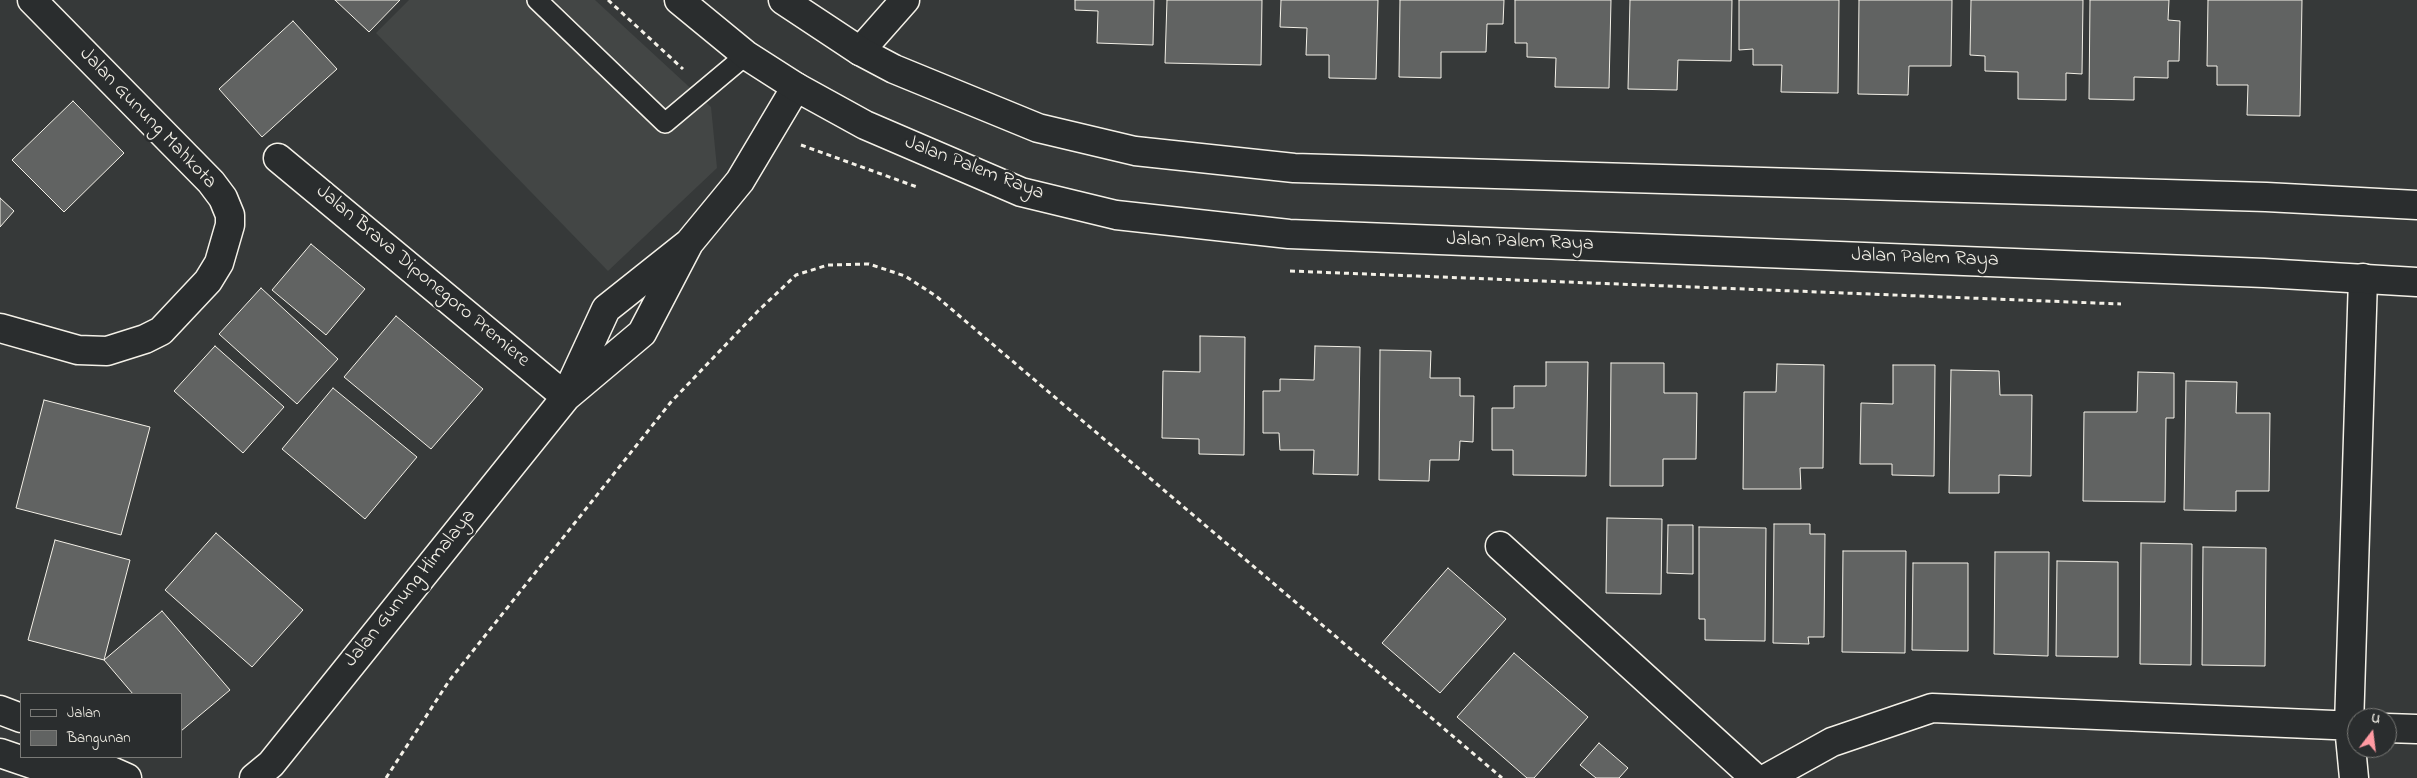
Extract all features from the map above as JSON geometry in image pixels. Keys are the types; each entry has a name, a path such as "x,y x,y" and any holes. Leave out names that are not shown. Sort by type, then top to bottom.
{"street":[{"name":"Jalan Gunung Mahkota","path":"0,328 78,350 107,351 145,339 161,331 208,281 219,263 230,225 230,215 223,198 211,182 32,0"},
{"name":"Jalan Palem Raya","path":"679,0 746,55 796,87 865,125 1021,192 1116,214 1289,234 2363,278 2417,282"},
{"path":"783,0 860,51 894,70 1038,128 1135,151 1294,168 2266,197 2417,205"},
{"path":"860,51 905,0"},
{"name":"Jalan Gunung Himalaya","path":"254,778 271,764 566,397 642,333 689,243 740,181 796,87"},
{"name":"Jalan Brava Diponegoro Premiere","path":"278,158 566,397"},
{"name":"Jalan Gunung Himalaya","path":"566,397 606,309 689,243"},
{"path":"2353,708 2363,278"},
{"path":"1500,546 1755,778"},
{"path":"1766,778 1832,742 1932,708 2347,726"},
{"path":"0,710 20,718"},
{"path":"2397,728 2417,729"},
{"path":"0,753 38,766 61,768 94,762 128,778"},
{"path":"2354,758 2354,778"}],"lane":[{"path":"537,0 665,123 746,55"}],"path":[{"path":"386,778 449,681 671,402 758,311 796,275 828,265 868,264 905,276 936,296 1502,778"}],"shaded area":[{"path":"409,0 595,0 711,107 717,168 608,271 376,33"}],"building":[{"path":"335,0 400,0 369,32"},
{"path":"1075,0 1154,0 1153,45 1097,43 1098,11 1075,10"},
{"path":"1167,0 1262,0 1261,65 1165,63"},
{"path":"1281,0 1378,0 1376,79 1329,78 1329,55 1306,55 1307,28 1280,27"},
{"path":"1400,0 1504,0 1503,24 1487,24 1486,52 1441,52 1441,78 1399,77"},
{"path":"1515,0 1611,0 1609,88 1555,87 1556,58 1527,57 1527,43 1515,43"},
{"path":"1630,0 1732,0 1731,61 1678,60 1677,90 1628,89"},
{"path":"1739,0 1839,0 1838,93 1781,92 1782,65 1753,65 1753,49 1739,50"},
{"path":"1859,0 1952,0 1951,66 1909,66 1908,95 1858,94"},
{"path":"1971,0 2083,0 2082,74 2066,73 2066,100 2018,99 2018,72 1985,71 1985,56 1970,55"},
{"path":"2090,0 2169,0 2168,20 2180,21 2179,61 2168,61 2168,78 2134,77 2134,100 2089,99"},
{"path":"2208,0 2302,0 2300,116 2247,115 2248,85 2217,85 2217,66 2207,66"},
{"path":"293,21 337,69 262,137 219,89"},
{"path":"73,101 124,153 64,212 12,160"},
{"path":"0,198 14,211 0,227"},
{"path":"311,244 365,289 326,335 272,290"},
{"path":"261,288 338,359 297,404 219,334"},
{"path":"396,316 483,389 431,449 344,377"},
{"path":"1200,336 1245,337 1244,455 1199,454 1199,439 1162,438 1163,371 1200,372"},
{"path":"215,346 284,407 243,453 174,391"},
{"path":"1315,346 1360,347 1358,475 1313,474 1314,450 1280,450 1279,433 1263,433 1263,391 1280,391 1280,379 1314,380"},
{"path":"1380,350 1431,351 1430,378 1460,378 1460,396 1474,396 1473,442 1460,441 1459,460 1430,460 1429,481 1379,480"},
{"path":"1546,362 1588,362 1586,476 1513,475 1513,450 1492,450 1492,408 1514,408 1514,386 1546,386"},
{"path":"1611,363 1664,363 1664,393 1697,393 1696,459 1663,459 1663,486 1610,486"},
{"path":"1777,364 1824,365 1823,468 1800,468 1801,489 1743,489 1744,392 1776,392"},
{"path":"1893,365 1935,365 1934,476 1892,475 1892,464 1860,464 1861,403 1893,404"},
{"path":"1951,370 1999,371 2000,395 2032,395 2031,476 1999,475 1999,493 1949,493"},
{"path":"2138,372 2174,373 2174,418 2166,418 2165,502 2083,501 2084,412 2137,412"},
{"path":"2186,381 2237,382 2236,413 2270,413 2269,491 2236,491 2236,511 2184,510"},
{"path":"333,388 417,457 365,519 282,449"},
{"path":"44,400 150,427 121,535 16,508"},
{"path":"1607,518 1662,519 1661,594 1606,593"},
{"path":"1774,524 1810,524 1810,534 1825,534 1824,637 1808,637 1809,644 1773,643"},
{"path":"1668,525 1693,525 1693,574 1667,573"},
{"path":"1699,527 1766,528 1765,641 1705,640 1705,619 1699,619"},
{"path":"216,533 303,610 252,667 165,590"},
{"path":"55,540 130,560 104,660 28,640"},
{"path":"2141,543 2192,544 2191,665 2140,664"},
{"path":"2203,547 2266,548 2265,666 2202,665"},
{"path":"1843,551 1906,551 1905,653 1842,652"},
{"path":"1995,552 2049,552 2048,656 1994,654"},
{"path":"2057,561 2118,562 2118,657 2056,656"},
{"path":"1913,563 1968,563 1968,651 1912,650"},
{"path":"1448,568 1506,619 1440,693 1382,643"},
{"path":"162,611 230,690 182,730 182,693 132,693 104,660"},
{"path":"1514,653 1588,717 1534,778 1527,778 1457,717"},
{"path":"1599,743 1628,768 1619,778 1596,778 1580,765"}]}
